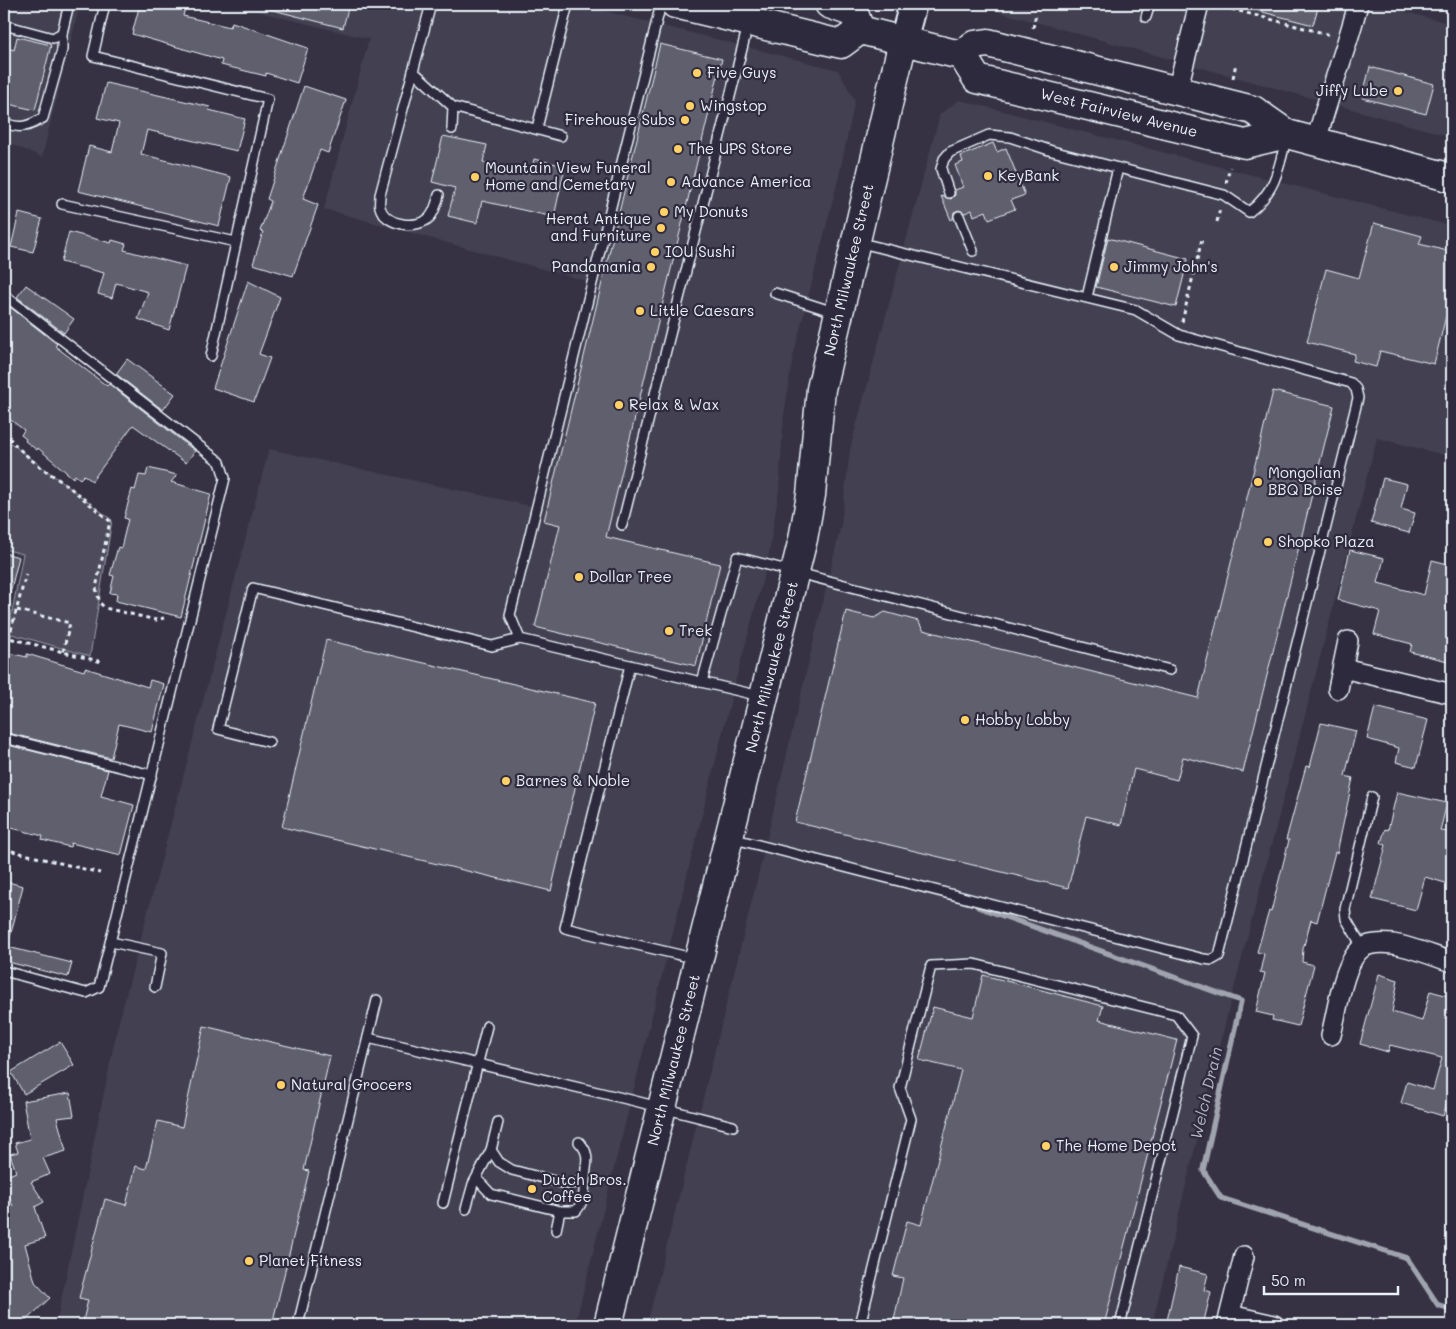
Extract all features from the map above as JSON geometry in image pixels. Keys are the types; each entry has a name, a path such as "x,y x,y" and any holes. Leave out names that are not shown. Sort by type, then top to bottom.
{"main road":[{"path":"675,4 841,44 860,30"},
{"path":"829,4 854,13 860,30"},
{"name":"North Milwaukee Street","path":"608,1325 795,572 811,495 821,389 913,4"},
{"path":"860,30 962,55"},
{"name":"West Fairview Avenue","path":"1288,134 1246,144 977,79 962,55 974,45 988,43 1253,110 1288,134 1452,178"}],"street":[{"path":"1177,91 1199,4"},
{"path":"1316,142 1325,106 1350,36 1358,4"},
{"path":"1338,690 1348,641"},
{"path":"1343,668 1452,694"},
{"path":"1331,1035 1348,969 1354,957 1363,948 1378,944 1393,944 1452,962"},
{"path":"1244,1256 1228,1320 1274,1325"}],"lane":[{"path":"4,123 16,128 30,126 43,118 62,50 62,33 70,4"},
{"path":"105,4 93,56 268,99 211,356"},
{"path":"431,4 380,195 380,208 388,217 399,223 419,224 429,217 439,195"},
{"path":"537,128 568,4"},
{"path":"520,639 510,615 661,4"},
{"path":"1146,17 1150,4"},
{"path":"622,525 748,22"},
{"path":"4,26 53,38 62,33"},
{"path":"413,71 453,107 537,128 561,136"},
{"path":"452,129 453,107"},
{"path":"948,193 941,169 944,159 950,152 989,135 1010,138 1052,151 1224,195 1249,212 1263,201 1278,174 1288,134"},
{"path":"1086,297 1118,168"},
{"path":"62,204 236,242"},
{"path":"959,216 973,251"},
{"path":"729,837 1204,959 1212,960 1219,956 1358,398 1356,389 1351,383 1179,335 1136,310 855,241"},
{"path":"776,293 839,314"},
{"path":"4,295 220,462 226,478 100,987 86,993 4,972"},
{"path":"702,682 737,557 1170,670"},
{"path":"269,742 218,729 253,588 492,646 520,639 764,697"},
{"path":"630,665 564,928 699,960"},
{"path":"4,738 152,775"},
{"path":"1363,948 1350,928 1345,909 1372,797"},
{"path":"111,942 162,954 155,987"},
{"path":"860,1325 911,1120 900,1088 931,966 974,964 1176,1015 1192,1036 1120,1325"},
{"path":"298,1325 378,1000"},
{"path":"443,1203 487,1026"},
{"path":"368,1038 734,1126"},
{"path":"466,1209 473,1184 491,1150 498,1122"},
{"path":"477,1178 491,1194 560,1211 576,1211 582,1205 586,1190 585,1177 588,1158 585,1148 578,1142"},
{"path":"491,1150 499,1162 512,1170 566,1184 576,1183 585,1177"},
{"path":"556,1230 560,1211"}],"path":[{"path":"1210,4 1229,6 1247,15 1331,35"},
{"path":"1033,28 1036,14"},
{"path":"1233,78 1236,63"},
{"path":"1226,184 1230,167"},
{"path":"1217,222 1221,204"},
{"path":"1182,323 1202,239"},
{"path":"4,431 14,444 41,469 62,482 110,521 96,588 100,603 112,610 156,620 164,618"},
{"path":"4,642 9,638 26,574"},
{"path":"17,610 70,623 64,652"},
{"path":"9,638 102,662"},
{"path":"4,849 100,873"}],"shaded area":[{"path":"4,4 80,4 42,157 4,141"},
{"path":"227,4 577,4 838,70 855,100 839,176 793,357 784,415 779,490 768,560 734,687 575,1325 56,1325 117,1029 269,449 531,506 586,281 324,209 369,39"},
{"path":"970,4 1374,4 1452,24 1452,137"},
{"name":"Shopko Plaza","path":"959,100 1452,226 1452,457 1377,438 1230,1004 1152,1325 647,1325 757,880 841,525 850,449 940,114"},
{"path":"4,438 112,520 90,656 8,633 23,554 4,549"}],"building":[{"path":"140,4 186,4 183,16 230,27 232,22 308,48 297,83 266,73 266,76 221,65 222,60 132,34"},
{"path":"269,4 349,4 343,28 269,9"},
{"path":"1251,4 1319,4 1313,25 1251,9"},
{"path":"17,37 51,45 35,110 4,103 4,47 14,50"},
{"path":"660,44 722,59 606,537 720,564 696,666 535,627 560,525 544,521"},
{"name":"Jiffy Lube","path":"1370,67 1434,84 1426,114 1362,98"},
{"path":"106,83 210,107 209,110 245,119 237,151 147,130 141,154 231,177 219,226 78,191 89,146 112,152 119,123 97,118"},
{"path":"304,86 346,100 328,153 320,150 303,199 318,205 293,276 253,264 263,232 260,231 271,201 267,199"},
{"name":"Mountain View Funeral Home and Cemetary","path":"443,136 487,145 483,162 531,173 534,159 565,166 554,217 482,201 477,223 448,216 455,188 432,182"},
{"name":"KeyBank","path":"993,143 997,152 1006,148 1025,195 1011,200 1015,209 989,219 986,211 974,216 972,210 965,213 959,210 954,212 953,219 951,220 941,196 951,199 955,195 955,190 963,187 955,165 963,162 961,156"},
{"path":"19,213 42,219 33,252 11,247"},
{"path":"1374,223 1422,236 1419,244 1452,252 1452,292 1434,364 1380,351 1376,367 1353,361 1355,354 1307,342 1326,269 1359,278"},
{"path":"69,232 111,243 112,240 126,244 124,250 186,266 169,330 138,319 148,292 116,283 112,298 98,294 104,273 61,262"},
{"path":"1108,238 1188,259 1176,307 1096,287"},
{"path":"248,281 280,297 259,354 270,358 254,402 213,388"},
{"path":"26,285 74,319 64,333 17,297"},
{"path":"10,307 57,344 55,346 107,386 109,384 195,451 186,463 133,425 92,481 84,475 80,479 75,475 73,478 38,448 37,450 25,441 26,439 21,435 24,430 4,415 4,316"},
{"path":"127,359 175,394 163,410 116,374"},
{"name":"Hobby Lobby","path":"1273,391 1334,406 1243,772 1183,757 1177,780 1134,769 1121,825 1086,816 1068,888 795,822 846,611 874,618 885,612 918,621 923,630 1198,698"},
{"path":"148,468 177,475 171,482 211,494 181,617 116,601 117,594 110,593 114,576 110,575 118,547 121,548 128,519 124,518 132,489 135,490 139,475 146,476"},
{"path":"1383,478 1407,484 1401,509 1415,513 1409,533 1371,523"},
{"path":"1350,550 1384,558 1378,583 1424,595 1432,560 1452,565 1452,662 1410,652 1412,644 1374,634 1380,611 1338,600"},
{"path":"4,553 19,557 9,597 4,596"},
{"path":"326,640 595,703 551,891 282,827"},
{"path":"4,652 27,657 27,654 84,671 85,668 148,687 150,680 164,684 152,732 119,724 111,758 4,732"},
{"path":"1375,707 1428,720 1416,767 1396,762 1399,748 1367,739"},
{"path":"1321,723 1356,731 1345,776 1353,778 1337,853 1335,852 1317,922 1311,920 1303,949 1302,962 1314,965 1298,1026 1272,1020 1273,1016 1256,1012 1265,973 1260,972 1264,954 1257,952 1269,911 1271,912 1289,840 1286,840 1306,766 1310,767"},
{"path":"4,744 108,770 101,796 134,805 121,855 71,843 70,847 42,840 43,836 4,826"},
{"path":"1397,792 1447,803 1440,831 1452,832 1452,885 1425,877 1416,910 1372,899 1386,845 1381,843 1385,829 1388,830"},
{"path":"4,881 23,886 9,941 4,940"},
{"path":"4,946 72,963 68,977 4,961"},
{"path":"1379,974 1398,980 1392,1012 1422,1021 1430,991 1452,997 1452,1086 1443,1116 1401,1103 1407,1082 1433,1090 1442,1058 1390,1045 1388,1052 1360,1044"},
{"name":"The Home Depot","path":"983,975 1103,1006 1099,1020 1177,1040 1104,1325 893,1325 903,1278 893,1276 907,1221 921,1225 961,1070 919,1060 933,1007 973,1017"},
{"path":"204,1026 330,1056 304,1170 309,1171 272,1325 82,1325 88,1300 79,1298 105,1199 126,1205 136,1166 146,1169 158,1121 182,1127"},
{"path":"60,1042 74,1065 24,1094 11,1072"},
{"path":"70,1093 74,1116 57,1118 66,1151 43,1158 50,1174 31,1182 44,1202 35,1207 45,1238 25,1244 35,1282 50,1298 21,1325 4,1325 4,1212 13,1206 4,1186 4,1177 16,1172 10,1154 18,1152 15,1143 30,1139 23,1101"},
{"path":"1179,1267 1208,1274 1204,1290 1211,1292 1203,1325 1166,1325"}],"waterway":[{"name":"Welch Drain","path":"978,907 1241,1001 1203,1170 1221,1198 1407,1258 1438,1305 1452,1309"}],"place":[{"name":"Five Guys","path":"697,73"},
{"name":"Jiffy Lube","path":"1398,91"},
{"name":"Wingstop","path":"690,106"},
{"name":"Firehouse Subs","path":"685,120"},
{"name":"The UPS Store","path":"678,149"},
{"name":"KeyBank","path":"988,176"},
{"name":"Mountain View Funeral Home and Cemetary","path":"475,177"},
{"name":"Advance America","path":"671,182"},
{"name":"My Donuts","path":"664,212"},
{"name":"Herat Antique and Furniture","path":"661,228"},
{"name":"IOU Sushi","path":"655,252"},
{"name":"Pandamania","path":"651,267"},
{"name":"Jimmy John's","path":"1114,267"},
{"name":"Little Caesars","path":"640,311"},
{"name":"Relax & Wax","path":"619,405"},
{"name":"Mongolian BBQ Boise","path":"1258,482"},
{"name":"Shopko Plaza","path":"1268,542"},
{"name":"Dollar Tree","path":"579,577"},
{"name":"Trek","path":"669,631"},
{"name":"Hobby Lobby","path":"965,720"},
{"name":"Barnes & Noble","path":"506,781"},
{"name":"Natural Grocers","path":"281,1085"},
{"name":"The Home Depot","path":"1046,1146"},
{"name":"Dutch Bros. Coffee","path":"532,1189"},
{"name":"Planet Fitness","path":"249,1261"}]}
